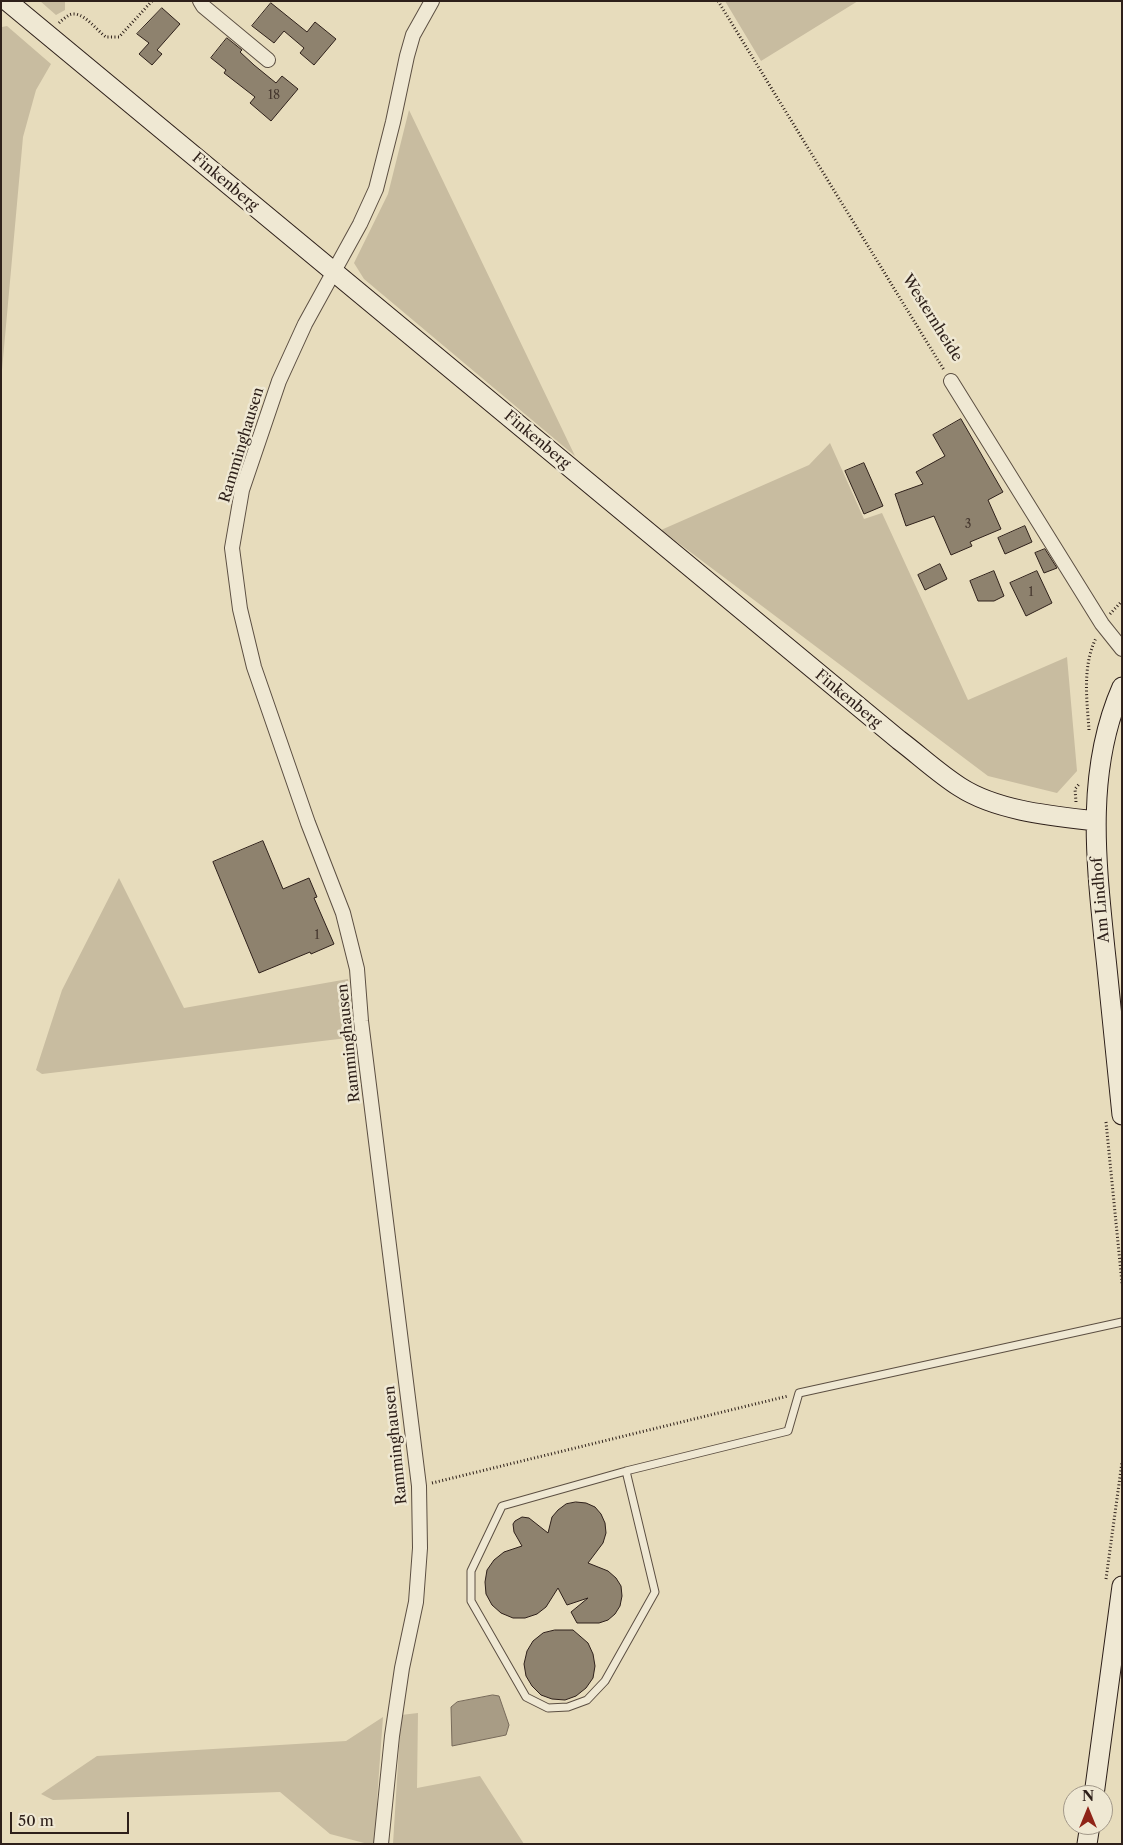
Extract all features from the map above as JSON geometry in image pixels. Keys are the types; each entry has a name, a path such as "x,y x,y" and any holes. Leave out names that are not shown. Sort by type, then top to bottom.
{"street":[{"name":"Finkenberg","path":"7,1 50,28 333,271 891,734 961,787 992,801 1029,812 1087,820"},
{"path":"200,1 203,6 268,60"},
{"name":"Ramminghausen","path":"381,1844 392,1736 402,1668 416,1602 420,1548 419,1486 357,969 343,913 308,823 254,667 240,609 232,548 242,490 279,381 305,324 360,224 376,189 413,35 432,1"},
{"name":"Westernheide","path":"951,381 1102,624 1122,649"},
{"name":"Am Lindhof","path":"1122,687 1114,705 1103,744 1098,778 1087,820 1101,908 1122,1114"},
{"path":"1095,1785 1122,1586"}],"lane":[{"path":"626,1471 656,1592 605,1681 587,1700 568,1707 548,1708 526,1697 471,1601 471,1571 502,1506 626,1471 788,1431 799,1393 1122,1322"}],"path":[{"path":"50,28 69,15 74,14 81,16 106,37 119,37 152,1"},
{"name":"Westernheide","path":"718,1 951,381"},
{"path":"1090,739 1086,679 1092,646 1102,624 1122,601"},
{"path":"1083,780 1075,790 1087,820"},
{"path":"419,1486 799,1393"}],"shaded area":[{"path":"40,1 65,1 65,10 56,15"},
{"path":"725,1 858,1 761,61"},
{"path":"7,26 51,64 36,90 23,137 1,381 1,41 2,27"},
{"path":"409,110 575,456 364,279 354,263 388,194"},
{"path":"830,443 864,519 882,513 968,700 1067,657 1077,771 1057,793 988,776 661,530 809,465"},
{"path":"119,878 184,1008 348,979 356,1037 42,1074 36,1070 62,990"},
{"path":"493,1695 499,1696 509,1725 506,1735 452,1746 451,1707 457,1702"},
{"path":"418,1713 417,1788 480,1776 524,1844 393,1844 401,1715"},
{"path":"383,1717 376,1844 368,1844 330,1834 280,1792 53,1800 41,1794 97,1756 346,1741"}],"building":[{"path":"271,3 307,32 315,22 336,39 314,65 300,53 304,48 284,31 274,43 252,26"},
{"path":"162,8 180,24 157,50 162,54 152,65 139,54 149,43 137,34"},
{"path":"227,38 242,50 240,52 254,65 276,83 282,76 298,89 271,121 250,103 255,97 224,73 226,70 211,58"},
{"path":"961,419 1003,492 988,500 1001,529 970,542 972,546 951,555 934,516 906,526 895,494 923,484 916,472 945,456 933,435"},
{"path":"864,463 883,506 864,514 845,471"},
{"path":"1025,526 1032,542 1005,554 998,538"},
{"path":"1045,549 1057,568 1044,573 1035,553"},
{"path":"940,564 947,579 925,590 918,575"},
{"path":"994,571 1004,596 994,601 978,601 970,581"},
{"path":"1037,571 1052,603 1026,616 1010,583"},
{"path":"263,841 283,889 309,878 317,897 314,898 334,944 259,973 213,862"},
{"path":"586,1503 595,1507 605,1523 606,1533 603,1543 588,1563 608,1571 621,1586 620,1606 615,1614 608,1620 599,1623 577,1623 571,1612 588,1598 567,1605 558,1588 546,1607 537,1614 525,1618 513,1618 501,1613 492,1605 486,1594 485,1582 487,1570 494,1560 504,1552 522,1546 514,1532 513,1524 515,1521 522,1517 529,1518 548,1533 552,1517 558,1510 566,1504"},
{"path":"555,1630 573,1630 588,1643 593,1654 595,1666 593,1678 586,1688 576,1696 565,1700 552,1699 541,1695 526,1676 524,1664 527,1651 533,1641 543,1633"}]}
